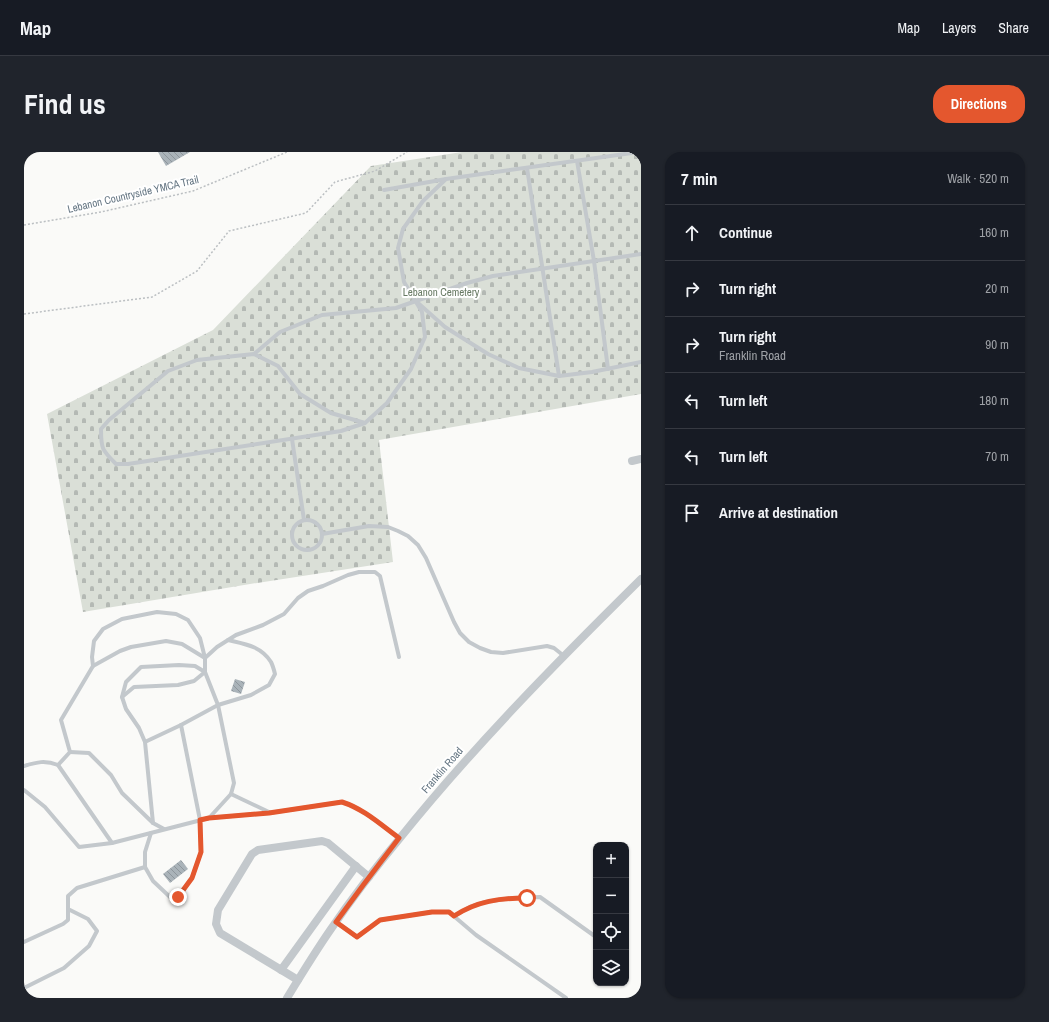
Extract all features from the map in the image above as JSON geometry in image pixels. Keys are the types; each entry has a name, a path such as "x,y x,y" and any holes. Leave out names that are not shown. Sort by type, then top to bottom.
{"street":[{"path":"632,461 641,459"},
{"name":"Franklin Road","path":"286,998 336,922 399,838 439,790 477,747 564,656 641,579"},
{"path":"298,980 220,933 216,924 218,910 252,854 258,850 322,841 328,843 370,876"},
{"path":"280,970 356,866"}],"lane":[{"path":"384,190 446,179 639,152"},
{"path":"577,161 594,261 608,369"},
{"path":"527,168 559,376"},
{"path":"365,423 331,413 300,394 278,366 254,354 197,360 168,371 109,420 101,429 101,443 104,452 116,464 128,464 341,431 365,423 387,404 411,369 425,337 422,312 404,282 398,248 403,228 423,201 446,179"},
{"path":"254,354 280,332 322,315 396,308 415,300 493,276 641,254"},
{"path":"415,300 445,327 488,354 519,368 559,376 592,372 641,362"},
{"path":"292,439 304,520"},
{"path":"304,520 314,521 318,524 322,534 319,544 310,550 302,549 297,546 292,537 295,525 304,520"},
{"path":"322,534 369,526 388,528 408,536 418,545 426,558 454,622 460,633 469,642 491,652 503,653 546,646 554,648 564,656"},
{"path":"205,658 216,647 236,635 263,625 284,614 298,598 308,592 348,575 359,572 375,572 380,576 399,657"},
{"path":"93,666 92,657 94,642 103,629 122,619 157,612 176,614 188,620 200,638 205,658 205,672 218,705 234,783 231,794 209,818"},
{"path":"147,741 218,705 251,695 269,685 275,674 271,663 264,654 253,646 228,640"},
{"path":"70,752 61,720 93,666 120,651 131,647 166,641 182,644 205,658"},
{"path":"153,823 144,742 139,728 126,709 122,697 126,682 141,666 195,666 205,672"},
{"path":"122,697 134,687 178,685 194,681 205,672"},
{"path":"151,832 145,852 144,868 153,881 170,897 178,897 192,878 201,852 200,820 181,725"},
{"path":"58,765 70,752"},
{"path":"70,752 89,753 111,775 122,793 153,823 164,829"},
{"path":"24,766 34,763 49,762 58,765 112,843"},
{"path":"24,790 45,807 79,847 112,843 209,818 269,813 342,802 360,810 399,838"},
{"path":"231,794 269,813"},
{"path":"24,942 63,924 68,920 68,896 77,888 144,868"},
{"path":"454,916 470,907 491,901 512,898 540,897 593,935"},
{"path":"24,988 64,968 89,946 97,931 88,919 68,909"},
{"path":"336,922 357,937 380,920 432,912 449,912 476,935 566,998"}],"path":[{"name":"Lebanon Countryside YMCA Trail","path":"24,225 101,212 193,191 287,152"},
{"path":"24,314 152,297 197,271 229,231 306,213 335,182 375,171 407,152"}],"green space":[{"name":"Lebanon Cemetery","path":"462,152 641,152 641,394 379,440 393,562 83,612 47,414 213,330 371,166"}],"building":[{"path":"158,152 190,152 166,166"},
{"path":"235,679 245,682 241,694 231,691"},
{"path":"181,860 188,869 170,883 163,874"}],"route":[{"path":"178,897 192,878 201,852 200,820 269,813 342,802 360,810 399,838 336,922 353,935 357,937 360,936 380,920 432,912 449,912 454,916 477,904 512,898 527,898"}]}
